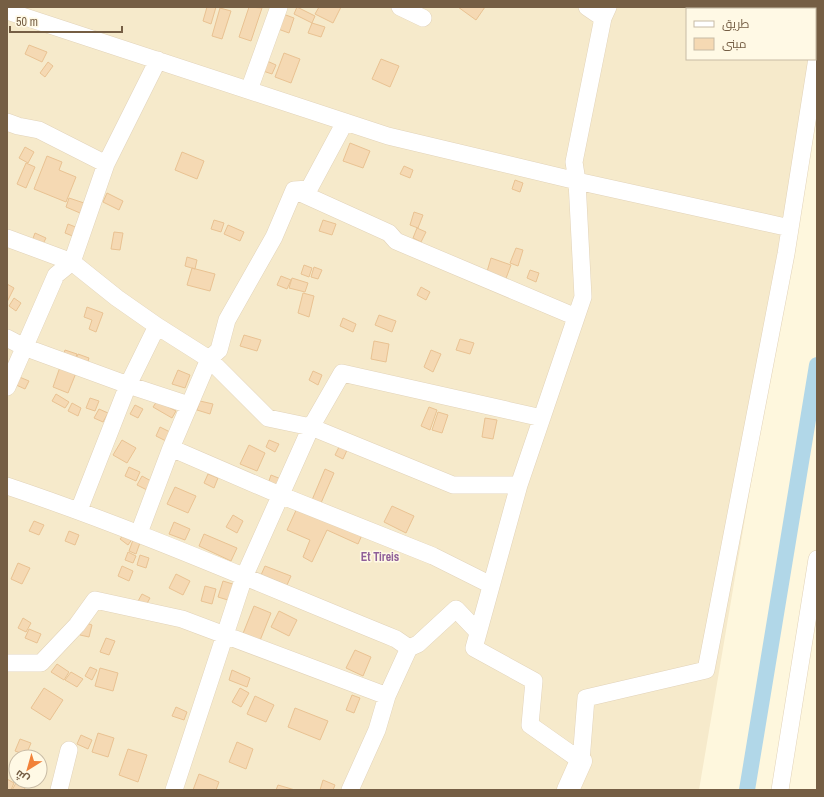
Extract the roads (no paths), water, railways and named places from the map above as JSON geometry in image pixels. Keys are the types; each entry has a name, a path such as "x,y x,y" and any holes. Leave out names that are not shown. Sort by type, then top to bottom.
{"street":[{"path":"249,90 279,7"},
{"path":"400,7 423,18"},
{"path":"581,761 530,725 534,681 474,648 519,485 583,297 577,181 574,162 605,12 586,7"},
{"path":"7,11 388,136 577,181 790,228"},
{"path":"568,790 581,761 586,698 706,670 790,228 817,58"},
{"path":"7,387 56,275 72,262 106,164 158,60"},
{"path":"7,122 38,130 106,164"},
{"path":"294,190 309,189 345,122"},
{"path":"294,190 389,233 396,241 576,317"},
{"path":"139,533 171,448 209,359 218,350 227,320 274,237 294,190"},
{"path":"7,238 72,262 117,298 157,326 209,359 268,418 311,427 453,485 519,485"},
{"path":"79,510 128,385 157,326"},
{"path":"7,338 24,347 128,385 189,405"},
{"path":"174,790 244,577 311,427 342,373 542,418"},
{"path":"171,448 280,495 432,556 491,585"},
{"path":"7,486 79,510 139,533 396,639 409,648"},
{"path":"780,790 817,559"},
{"path":"7,664 41,663 77,625 95,600 182,619 387,696"},
{"path":"350,790 377,730 387,696 409,648 418,644 456,609 478,632"},
{"path":"59,790 69,750"}],"waterway":[{"path":"747,790 817,365"}],"district":[{"name":"Et Tireis","path":"380,557"}]}
